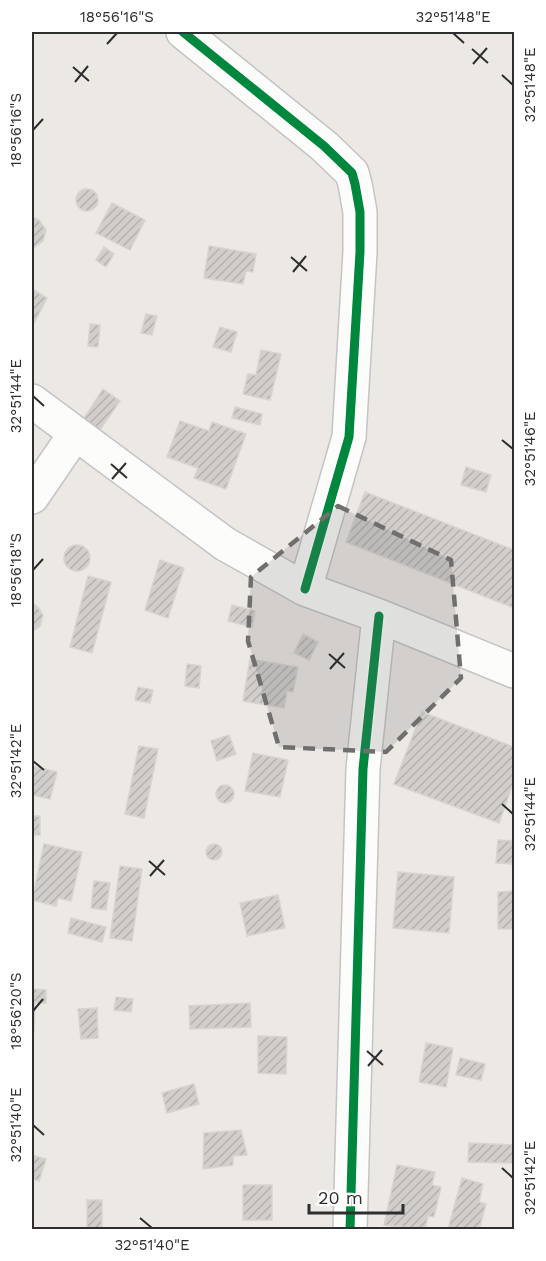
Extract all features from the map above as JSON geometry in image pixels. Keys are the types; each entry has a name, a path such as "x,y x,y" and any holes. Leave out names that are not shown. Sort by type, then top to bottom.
{"street":[{"path":"183,32 324,146 352,173 355,184 360,212 360,252 349,437 305,590"},
{"path":"32,400 225,544 305,590 379,616 514,671"},
{"path":"32,497 75,434"},
{"path":"350,1230 363,769 379,616"}],"highlighted area":[{"path":"338,506 451,560 461,678 386,752 279,747 248,641 251,577"}],"building":[{"path":"87,189 95,192 98,200 95,208 87,211 79,208 76,200 79,192"},
{"path":"112,203 145,220 130,250 96,233"},
{"path":"32,217 39,220 46,230 43,241 33,248"},
{"path":"209,246 256,254 253,272 246,271 243,284 204,278"},
{"path":"104,247 114,254 106,267 96,260"},
{"path":"32,289 47,298 32,327"},
{"path":"146,314 157,316 152,335 141,333"},
{"path":"90,324 100,325 98,347 88,346"},
{"path":"220,327 237,332 231,352 213,347"},
{"path":"261,350 281,354 270,400 243,394 248,374 256,375"},
{"path":"103,389 120,401 95,437 79,426"},
{"path":"235,407 262,414 260,425 232,418"},
{"path":"180,421 209,431 212,422 246,434 226,489 194,478 198,468 167,457"},
{"path":"466,467 491,475 486,492 461,485"},
{"path":"365,492 514,550 514,608 346,542"},
{"path":"77,545 86,549 90,558 86,567 77,571 68,567 64,558 68,549"},
{"path":"160,560 184,568 168,618 145,610"},
{"path":"88,576 111,582 92,653 70,647"},
{"path":"32,603 43,615 40,626 32,632"},
{"path":"232,605 255,611 252,627 228,621"},
{"path":"303,634 318,642 309,660 294,653"},
{"path":"250,659 298,667 293,692 287,691 284,708 243,701"},
{"path":"187,664 201,666 199,688 185,686"},
{"path":"138,687 153,690 150,703 135,700"},
{"path":"422,712 514,747 514,781 499,823 394,784"},
{"path":"229,735 236,754 217,761 211,741"},
{"path":"139,746 158,749 144,818 125,814"},
{"path":"253,753 288,760 280,797 245,791"},
{"path":"32,766 57,772 50,799 32,795"},
{"path":"225,785 233,790 234,794 229,802 225,803 217,798 216,794 221,786"},
{"path":"32,816 40,816 40,835 32,835"},
{"path":"498,840 514,841 514,864 496,863"},
{"path":"44,844 82,852 71,901 58,898 56,906 32,900"},
{"path":"211,844 217,844 222,852 220,858 211,860 206,855 206,849"},
{"path":"120,866 142,869 132,941 110,938"},
{"path":"398,872 454,877 449,933 393,928"},
{"path":"94,881 110,883 106,910 91,908"},
{"path":"514,891 514,929 498,929 498,892"},
{"path":"278,895 285,928 247,936 240,903"},
{"path":"71,918 106,927 102,942 68,933"},
{"path":"32,989 46,990 46,1003 35,1003 34,1032 32,1032"},
{"path":"116,997 133,999 131,1012 114,1010"},
{"path":"250,1003 251,1027 190,1029 189,1006"},
{"path":"97,1008 98,1038 81,1039 78,1009"},
{"path":"258,1036 287,1037 286,1074 258,1073"},
{"path":"426,1043 453,1048 446,1087 419,1082"},
{"path":"460,1058 485,1064 481,1080 456,1075"},
{"path":"194,1084 199,1104 167,1113 162,1093"},
{"path":"241,1130 247,1155 233,1156 233,1165 203,1169 204,1133"},
{"path":"469,1143 514,1145 514,1163 468,1162"},
{"path":"32,1155 46,1159 39,1181 32,1179"},
{"path":"397,1165 435,1172 432,1185 441,1187 434,1217 428,1216 425,1230 384,1225"},
{"path":"462,1178 483,1184 479,1202 486,1204 479,1230 448,1229"},
{"path":"243,1185 272,1185 272,1220 243,1220"},
{"path":"87,1200 102,1200 102,1230 87,1230"}],"cycle path":[{"path":"183,32 324,146 352,173 355,184 360,212 360,252 349,437 305,589"},
{"path":"350,1230 363,769 379,616"}]}
